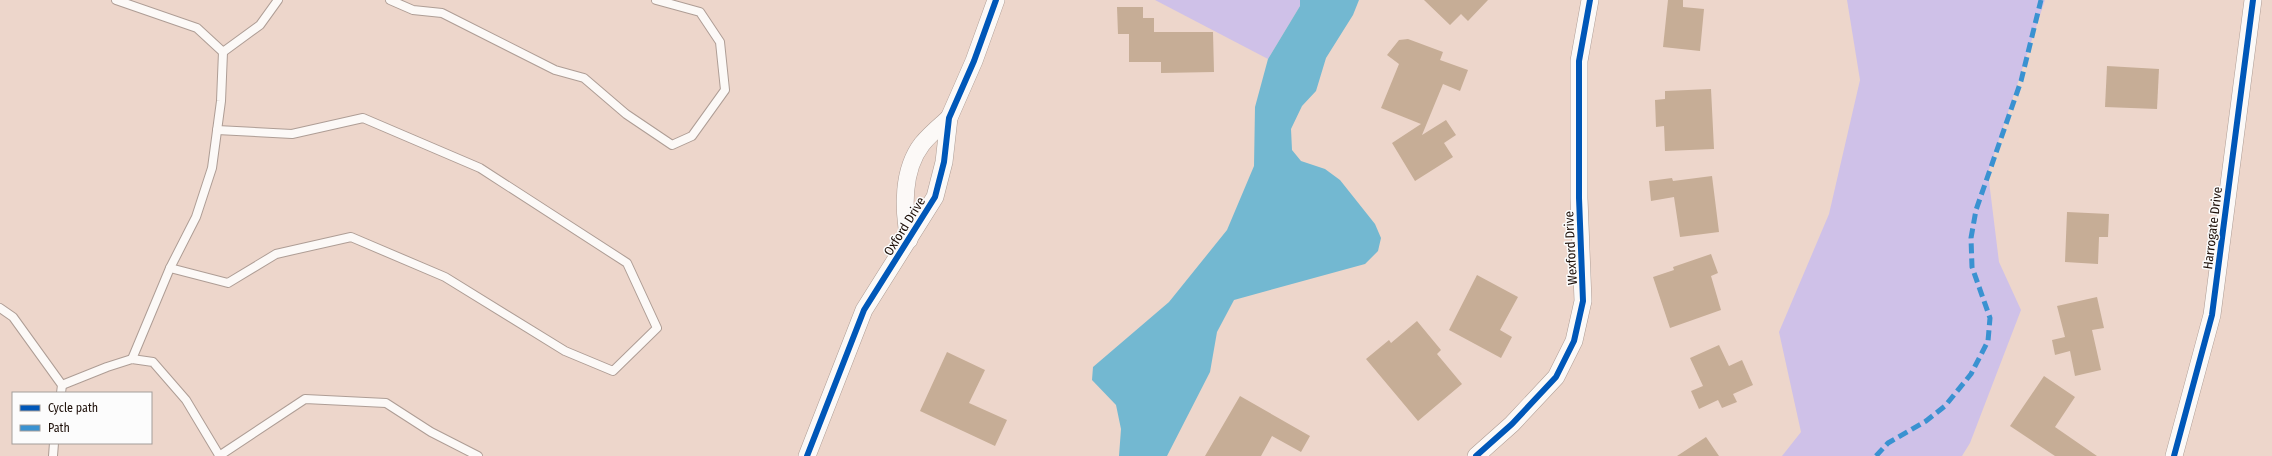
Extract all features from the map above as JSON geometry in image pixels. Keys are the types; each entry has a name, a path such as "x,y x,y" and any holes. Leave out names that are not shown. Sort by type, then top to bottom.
{"street":[{"name":"Oxford Drive","path":"807,456 864,310 935,197 944,162 949,118 974,61 996,0"},
{"name":"Wexford Drive","path":"1476,456 1512,424 1556,377 1574,342 1584,301 1579,198 1579,62 1590,0"},
{"name":"Harrogate Drive","path":"2174,456 2212,315 2253,0"},
{"name":"Oxford Drive","path":"909,240 905,221 907,181 911,163 922,144 949,118"}],"lane":[{"path":"116,0 197,28 223,52 221,101 212,168 196,217 170,268 132,359"},
{"path":"223,52 260,25 278,0"},
{"path":"390,0 413,10 442,13 555,70 584,78 626,114 672,145 692,136 725,90 720,42 700,12 656,0"},
{"path":"170,268 228,283 276,254 351,237 445,278 565,351 613,371 657,328 627,263 480,168 363,118 292,134 217,130"},
{"path":"0,308 13,317 62,389 107,367 132,359 153,362 186,400 219,456 305,399 386,403 431,432 478,456"},
{"path":"53,456 54,444"}],"shaded area":[{"path":"1155,0 1300,0 1300,6 1268,59"},
{"path":"1847,0 2045,0 1988,173 1999,262 2021,310 1970,443 1962,456 1782,456 1801,432 1779,332 1829,214 1860,80"}],"water":[{"path":"1300,0 1359,0 1353,15 1326,58 1316,91 1302,106 1291,129 1292,150 1301,161 1325,169 1340,180 1375,224 1381,238 1378,251 1365,264 1234,300 1217,332 1210,372 1167,456 1119,456 1121,429 1116,405 1092,380 1093,367 1169,302 1227,230 1254,166 1255,107 1268,59 1300,6"}],"building":[{"path":"1424,0 1488,0 1468,21 1461,14 1450,25"},
{"path":"1668,0 1683,0 1683,7 1704,9 1700,51 1663,47"},
{"path":"1117,7 1143,7 1143,18 1154,18 1154,32 1213,32 1214,72 1161,73 1161,62 1129,62 1129,34 1118,34"},
{"path":"1408,39 1443,52 1440,60 1468,70 1460,91 1443,84 1422,135 1446,120 1456,135 1444,143 1453,157 1415,181 1392,143 1421,124 1381,108 1399,64 1387,55 1399,40"},
{"path":"2107,66 2159,69 2157,109 2105,107"},
{"path":"1711,89 1714,149 1665,151 1664,126 1656,127 1655,100 1665,99 1665,91"},
{"path":"1712,176 1719,232 1680,237 1674,197 1651,201 1649,181 1672,178 1673,181"},
{"path":"2067,212 2109,214 2108,237 2099,237 2098,264 2065,262"},
{"path":"1711,254 1718,273 1711,276 1721,310 1670,328 1653,277 1674,270 1673,267"},
{"path":"1477,275 1518,297 1500,330 1512,337 1501,358 1449,330"},
{"path":"2097,297 2104,328 2092,330 2101,370 2075,376 2070,351 2055,355 2052,340 2065,337 2057,306"},
{"path":"1417,321 1441,350 1437,354 1462,384 1418,421 1366,359 1389,340 1391,343"},
{"path":"1719,345 1729,366 1742,360 1753,385 1733,394 1737,402 1722,408 1718,400 1699,409 1691,391 1703,386 1690,358"},
{"path":"947,352 985,370 969,403 1007,420 995,446 920,411"},
{"path":"2044,376 2075,397 2055,427 2097,456 2055,456 2010,426"},
{"path":"1240,396 1310,436 1301,452 1272,436 1261,456 1205,456"},
{"path":"1706,437 1719,456 1677,456"}],"marked path":[{"path":"1876,456 1888,443 1926,421 1945,406 1971,374 1988,341 1990,318 1972,267 1971,238 1976,210 2021,81 2041,0"}],"cycle path":[{"path":"807,456 864,310 935,197 944,162 949,118 974,61 996,0"},
{"path":"1476,456 1512,424 1556,377 1574,341 1583,301 1579,198 1579,61 1590,0"},
{"path":"2174,456 2212,315 2253,0"}]}
